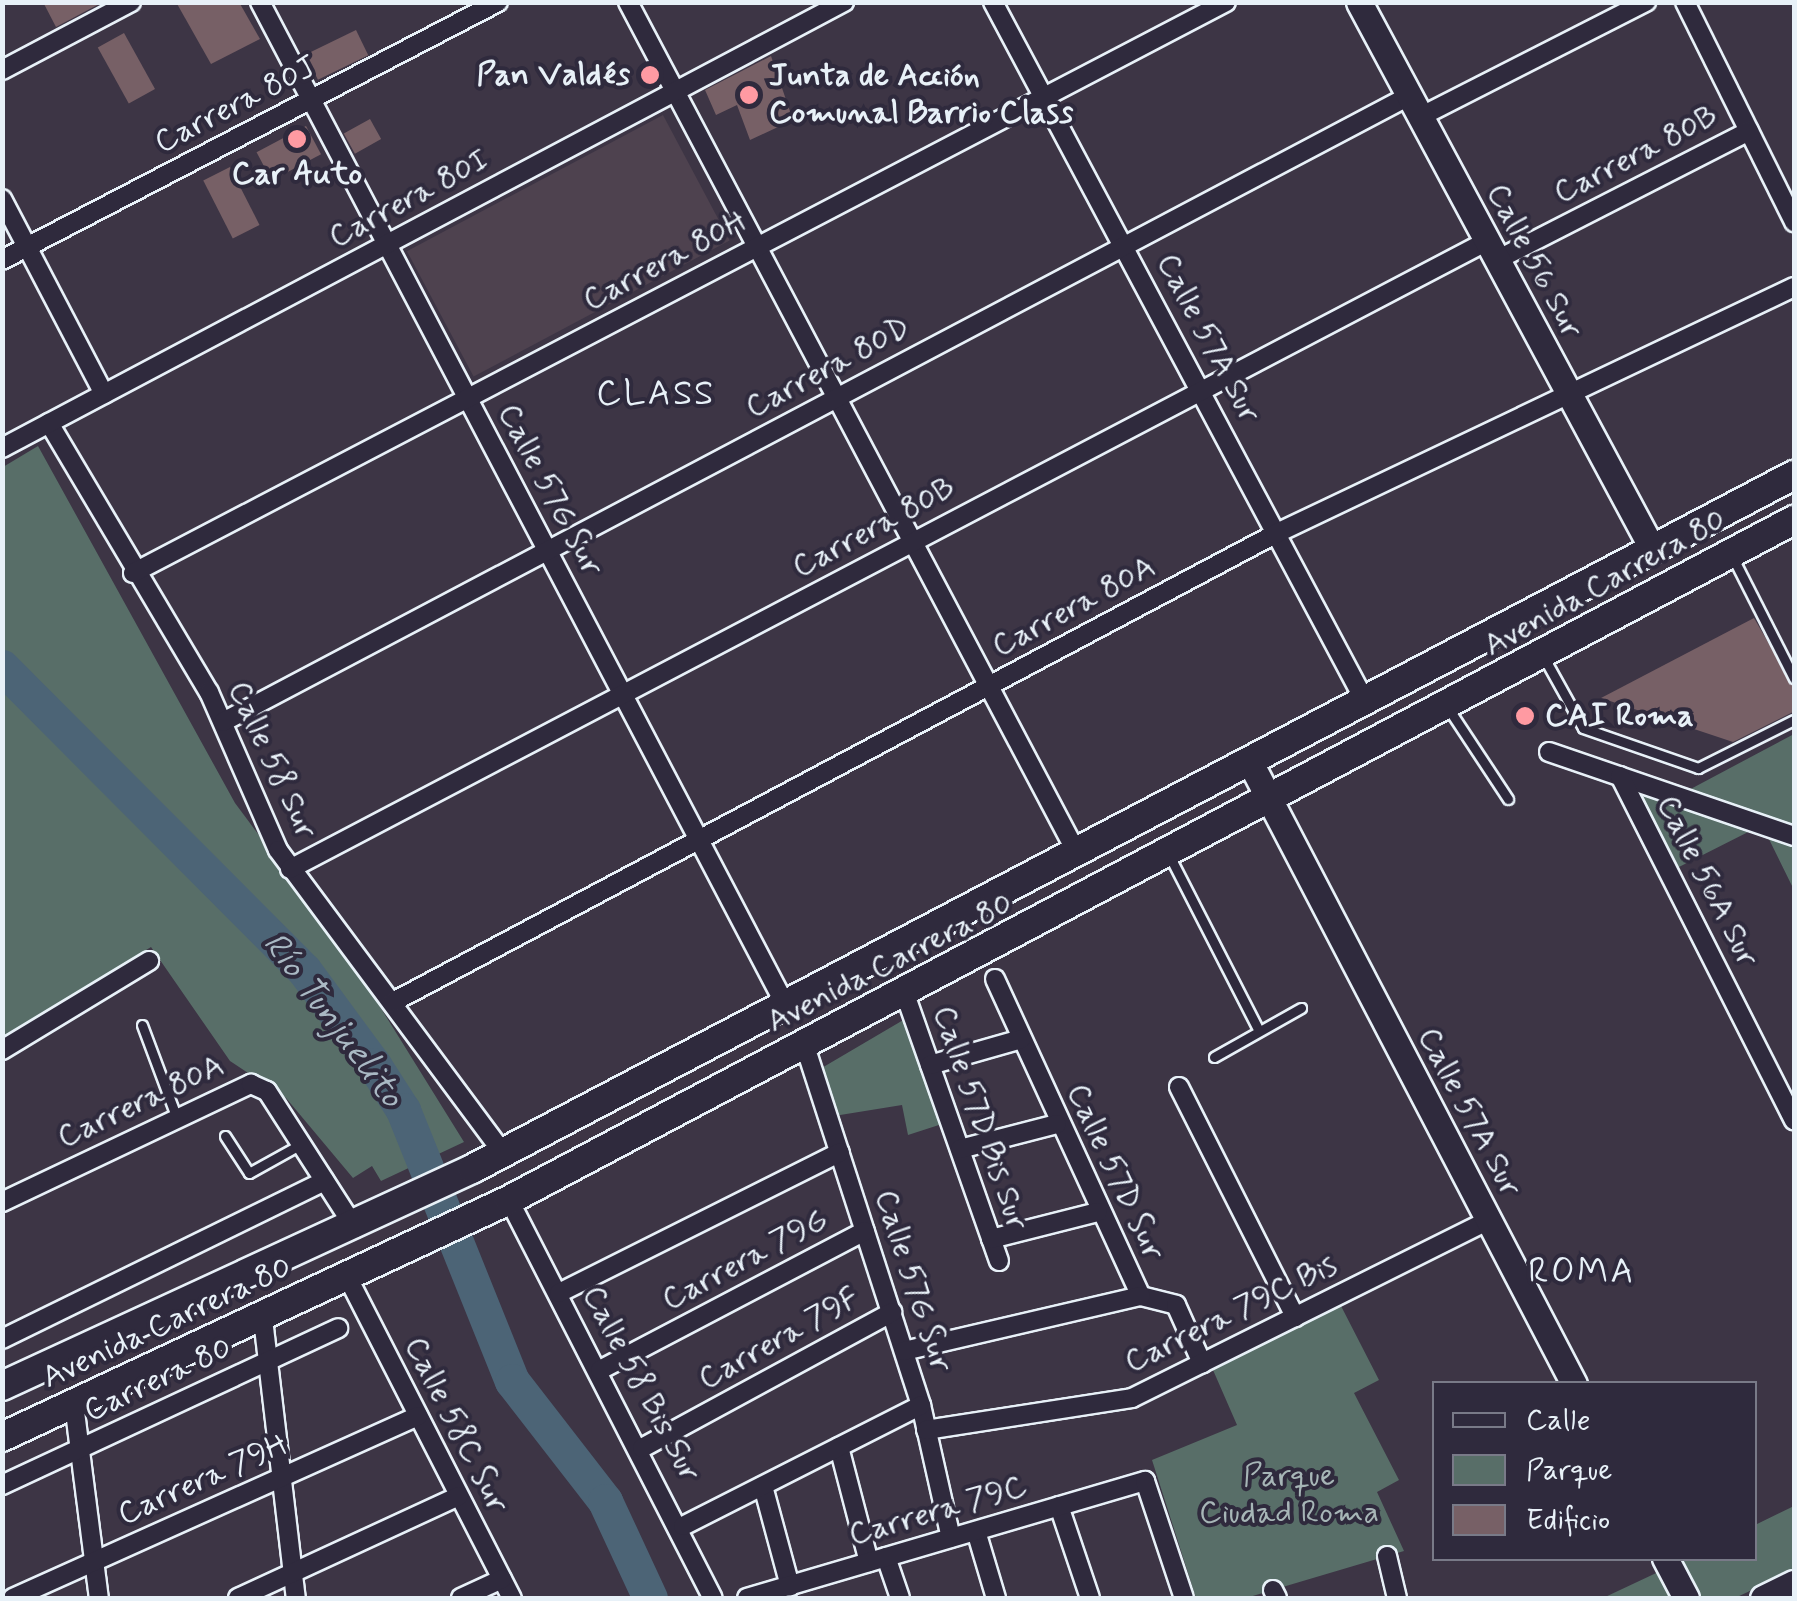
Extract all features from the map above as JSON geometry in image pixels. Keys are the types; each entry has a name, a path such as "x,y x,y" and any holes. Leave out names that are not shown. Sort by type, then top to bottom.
{"main road":[{"name":"Avenida Carrera 80","path":"2,1386 354,1228 472,1169 1366,704 1794,475"},
{"name":"Avenida Carrera 80","path":"2,1437 264,1319 501,1204 1272,804 1794,520"}],"street":[{"path":"2,70 131,2"},
{"name":"Calle 57G Sur","path":"260,2 786,1006"},
{"name":"Carrera 80J","path":"2,260 498,2"},
{"path":"628,2 1078,855"},
{"name":"Carrera 80I","path":"2,448 844,2"},
{"name":"Calle 57A Sur","path":"993,2 1366,704"},
{"name":"Carrera 80H","path":"132,574 1226,2"},
{"name":"Calle 56 Sur","path":"1358,2 1653,550"},
{"name":"Carrera 80D","path":"223,722 1123,246 1414,106 1646,2"},
{"path":"1684,2 1794,222"},
{"name":"Carrera 80B","path":"290,869 1200,391 1749,130"},
{"path":"2,199 104,394"},
{"name":"Carrera 80A","path":"393,1002 1276,534 1566,390 1794,287"},
{"name":"Calle 58 Sur","path":"48,424 132,574 223,722 290,869 503,1153"},
{"path":"1549,752 1792,832"},
{"name":"Calle 57A Sur","path":"1251,764 1572,1381"},
{"name":"Calle 56A Sur","path":"1620,776 1794,1120"},
{"path":"2,1050 149,961"},
{"name":"Calle 57D Sur","path":"996,979 1058,1124 1140,1296 1176,1305 1202,1364"},
{"name":"Calle 57D Bis Sur","path":"906,994 999,1262"},
{"path":"930,1065 1021,1039"},
{"name":"Calle 57G Sur","path":"805,1046 921,1404 951,1538"},
{"name":"Carrera 80A","path":"2,1202 176,1116 251,1084 267,1091 301,1144"},
{"path":"1180,1087 1295,1317"},
{"path":"960,1150 1058,1124"},
{"path":"301,1144 354,1228"},
{"path":"558,1294 840,1152"},
{"path":"2,1339 324,1181"},
{"name":"Calle 58 Bis Sur","path":"501,1204 600,1370 683,1526 714,1598"},
{"path":"991,1238 1098,1212"},
{"name":"Carrera 79C Bis","path":"926,1430 1132,1398 1489,1220"},
{"name":"Carrera 79G","path":"600,1370 865,1231"},
{"name":"Calle 58C Sur","path":"348,1278 512,1598"},
{"path":"904,1350 1140,1296"},
{"name":"Carrera 79F","path":"642,1448 892,1312"},
{"path":"264,1319 296,1598"},
{"name":"Carrera 80","path":"2,1485 338,1328"},
{"path":"74,1404 98,1598"},
{"path":"683,1526 921,1404"},
{"name":"Carrera 79H","path":"13,1598 418,1416"},
{"path":"839,1446 877,1560 900,1598"},
{"name":"Carrera 79C","path":"747,1598 1146,1481 1184,1598"},
{"path":"763,1486 790,1586"},
{"path":"238,1598 459,1496"},
{"path":"1059,1506 1090,1598"},
{"path":"976,1531 996,1598"},
{"path":"1387,1556 1396,1598"},
{"path":"1667,1561 1686,1598"},
{"path":"461,1598 502,1579"},
{"path":"1764,1598 1794,1583"}],"lane":[{"path":"1731,554 1794,678"},
{"path":"1543,656 1583,728 1698,768 1794,720"},
{"path":"1448,708 1508,799"},
{"path":"1170,857 1259,1031"},
{"path":"1214,1056 1302,1008"},
{"path":"142,1025 176,1116"},
{"path":"225,1136 249,1173 301,1144"}],"shaded area":[{"path":"663,115 730,240 474,377 407,251"}],"green space":[{"path":"38,446 235,803 346,952 464,1142 381,1181 372,1166 353,1178 286,1098 230,1061 151,947 3,1038 3,467"},
{"path":"1794,734 1794,890 1762,825 1675,869 1633,788 1670,800"},
{"path":"905,1019 942,1124 908,1135 902,1105 834,1116 820,1069"},
{"name":"Parque Ciudad Roma","path":"1340,1304 1379,1380 1354,1393 1399,1480 1377,1492 1404,1551 1246,1598 1196,1598 1152,1460 1237,1425 1213,1370"},
{"path":"1794,1506 1794,1570 1735,1598 1603,1598 1682,1561 1757,1561 1757,1524"}],"building":[{"path":"43,2 103,2 56,27"},
{"path":"176,2 239,2 260,39 211,64"},
{"path":"356,30 368,55 318,80 306,55"},
{"path":"124,33 155,89 129,104 98,48"},
{"name":"Junta de Acción Comunal Barrio Class","path":"771,56 793,120 750,140 737,105 716,115 705,90"},
{"path":"370,119 381,139 355,154 344,134"},
{"name":"Car Auto","path":"306,126 321,154 272,181 257,152"},
{"path":"230,167 260,225 233,239 203,181"},
{"path":"1754,618 1794,687 1793,712 1733,742 1601,698"}],"waterway":[{"name":"Río Tunjuelito","path":"2,667 304,970 374,1065 403,1110 512,1381 605,1501 650,1598"}],"place":[{"name":"Pan Valdés","path":"650,75"},
{"name":"Junta de Acción Comunal Barrio Class","path":"749,95"},
{"name":"Car Auto","path":"297,139"},
{"name":"CAI Roma","path":"1525,716"}],"district":[{"name":"CLASS","path":"656,394"},
{"name":"ROMA","path":"1582,1272"}]}
